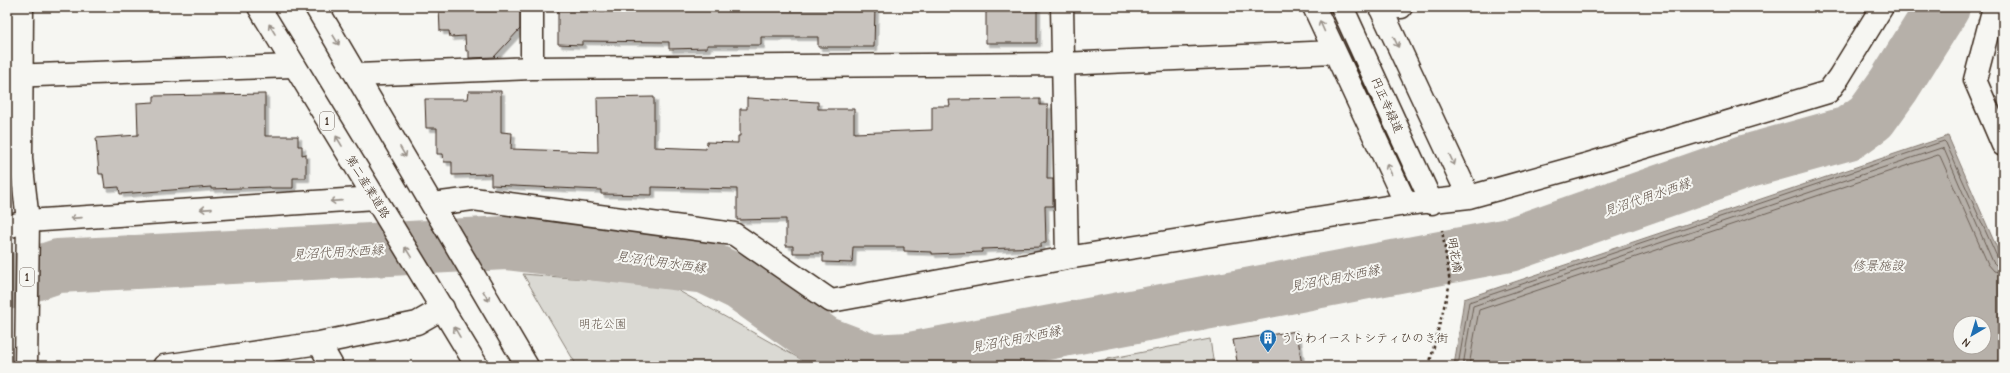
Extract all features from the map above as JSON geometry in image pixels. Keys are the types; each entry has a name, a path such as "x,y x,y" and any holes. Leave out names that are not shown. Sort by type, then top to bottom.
{"street":[{"name":"1","path":"22,7 14,76 28,229 26,366"},
{"name":"第二産業道路","path":"259,7 477,366"},
{"path":"316,7 527,366"},
{"path":"532,7 532,68"},
{"path":"1062,7 1062,64 1068,258"},
{"path":"1314,7 1406,204"},
{"name":"円正寺緑道","path":"1342,7 1432,203"},
{"path":"1387,7 1469,197"},
{"path":"433,204 473,199 734,234 831,301 1068,258 1406,204 1432,203 1469,197 1596,162 1828,92 1840,77 1882,7"},
{"path":"1994,7 1975,80 1997,114 2003,145"},
{"path":"357,75 532,68 1062,64 1334,52"},
{"path":"7,53 14,76 294,66"},
{"path":"7,227 28,229 375,198"},
{"path":"164,366 214,362 418,323 443,308"},
{"path":"319,343 332,366"}],"path":[{"name":"明花橋","path":"1429,366 1450,283 1442,230"}],"green space":[{"name":"明花公園","path":"523,274 670,286 813,366 577,366"},
{"path":"1210,339 1214,366 1072,366"}],"water":[{"name":"修景施設","path":"1948,136 2003,262 2003,366 1454,366 1464,299"}],"building":[{"path":"439,7 520,7 520,29 494,57 469,58 469,51 466,51 465,36 450,37 449,31 440,31"},
{"path":"558,7 591,8 591,11 684,11 684,7 875,7 874,47 818,47 818,37 761,37 761,45 707,45 707,48 669,49 669,42 582,41 582,45 558,44"},
{"path":"986,7 1037,7 1037,43 986,43"},
{"path":"469,91 501,91 501,132 512,133 511,149 598,152 597,98 654,97 654,147 706,149 707,142 738,143 738,136 740,136 740,109 747,109 747,98 818,102 818,109 854,109 854,133 932,130 932,106 950,106 949,100 1040,99 1040,105 1048,105 1047,179 1053,179 1053,206 1045,206 1046,243 1041,243 1041,247 982,249 982,252 932,254 932,252 904,251 904,247 853,247 852,263 823,262 823,253 793,253 793,246 786,246 786,219 737,220 737,189 652,187 652,195 601,194 601,190 491,185 491,174 452,175 452,162 444,162 443,154 437,154 437,128 426,128 425,99 468,99"},
{"path":"265,94 265,136 298,136 298,146 302,146 302,155 306,154 306,178 293,178 293,188 270,187 211,189 211,187 120,194 119,187 105,188 103,174 99,174 96,138 138,135 137,103 154,102 154,96"},
{"name":"うらわイーストシティひのき街","path":"1297,331 1302,366 1238,366 1233,340"}],"waterway":[{"name":"見沼代用水西縁","path":"7,283 58,266 506,243 706,267 741,284 824,343 871,361 910,359 1509,245 1745,162 1849,133 1871,117 1894,85 1943,7"}],"place":[{"name":"うらわイーストシティひのき街","path":"1268,353"}]}
